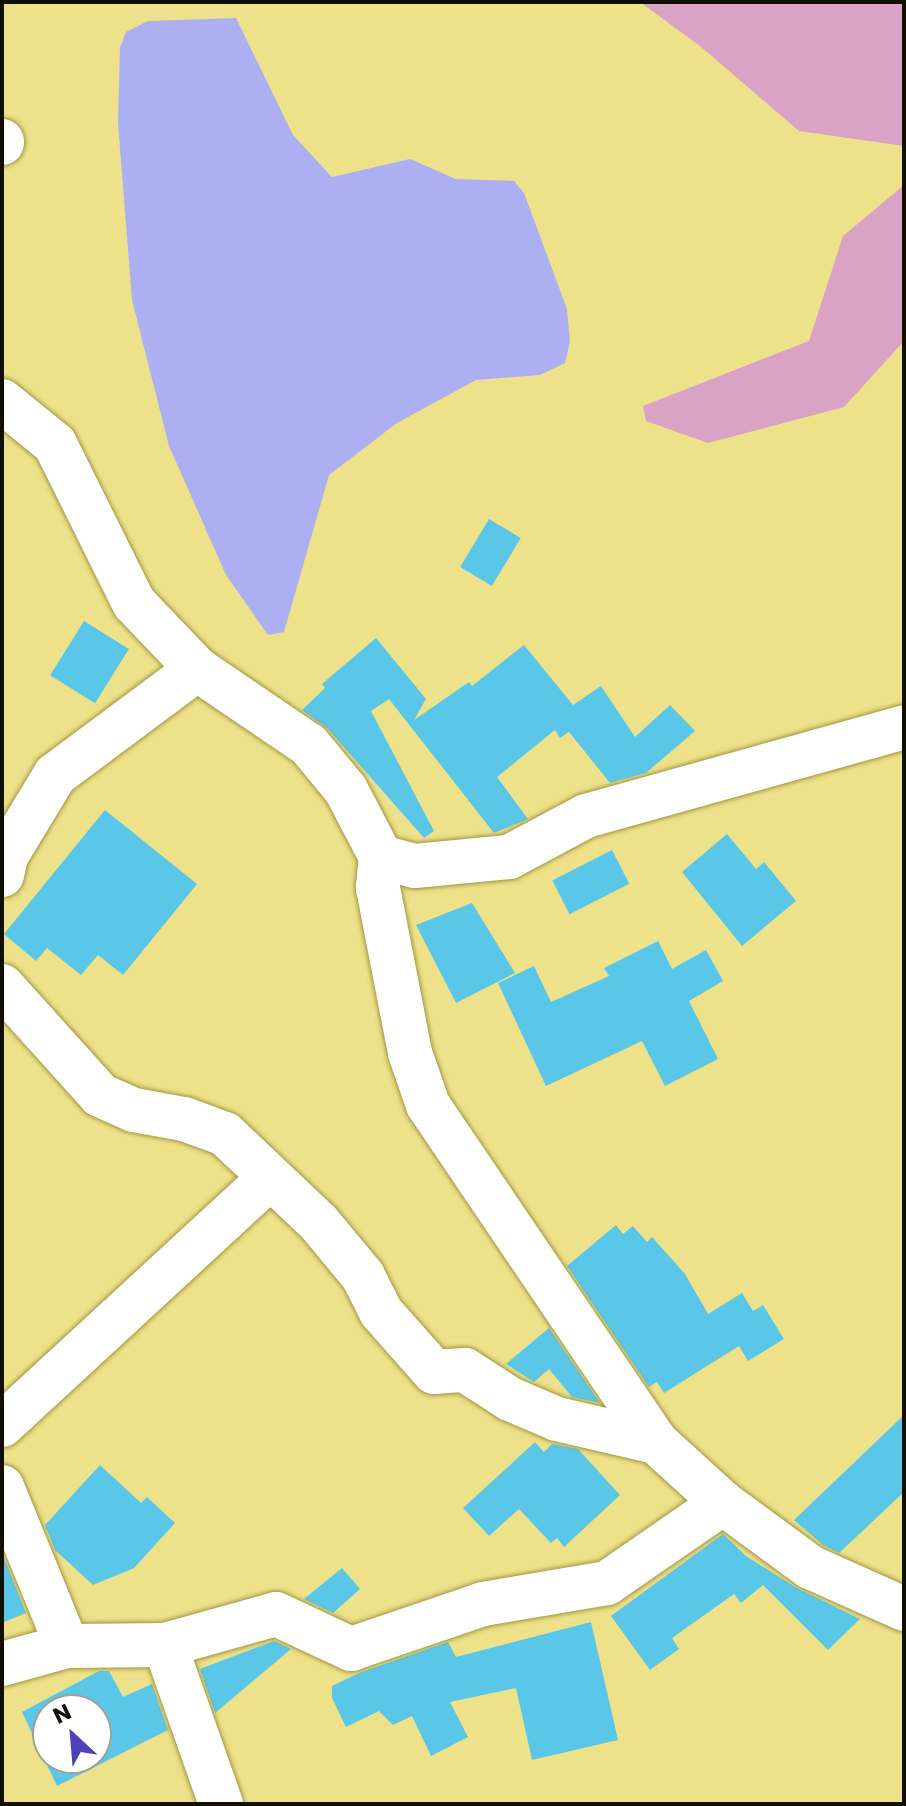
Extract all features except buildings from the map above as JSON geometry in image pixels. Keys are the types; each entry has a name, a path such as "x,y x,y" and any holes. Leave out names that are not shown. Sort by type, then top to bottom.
{"street":[{"path":"2,401 55,444 134,603 197,669 309,745 346,790 381,857 378,888 410,1053 428,1105 656,1442 723,1503 810,1567 904,1609"},
{"path":"2,875 6,856 55,775 197,669"},
{"path":"381,857 415,866 509,857 586,816 904,727"},
{"path":"2,986 100,1095 134,1110 184,1119 225,1134 269,1179 319,1223 363,1276 381,1312 434,1372 465,1370 510,1399 557,1419 656,1442"},
{"path":"2,1425 269,1179"},
{"path":"2,1487 67,1646"},
{"path":"2,1664 67,1646 165,1645 276,1614 351,1649 483,1604 607,1583 723,1503"},
{"path":"165,1645 221,1804"}],"shaded area":[{"path":"640,2 904,2 904,146 799,131 700,46"},
{"path":"904,185 904,341 844,407 708,443 646,421 643,406 809,341 843,236"}],"water":[{"path":"236,18 293,135 332,177 410,159 456,179 514,181 524,193 567,309 570,342 565,363 540,375 476,380 397,423 329,475 284,632 268,635 226,575 169,446 132,300 118,123 120,48 126,32 148,21"}]}
